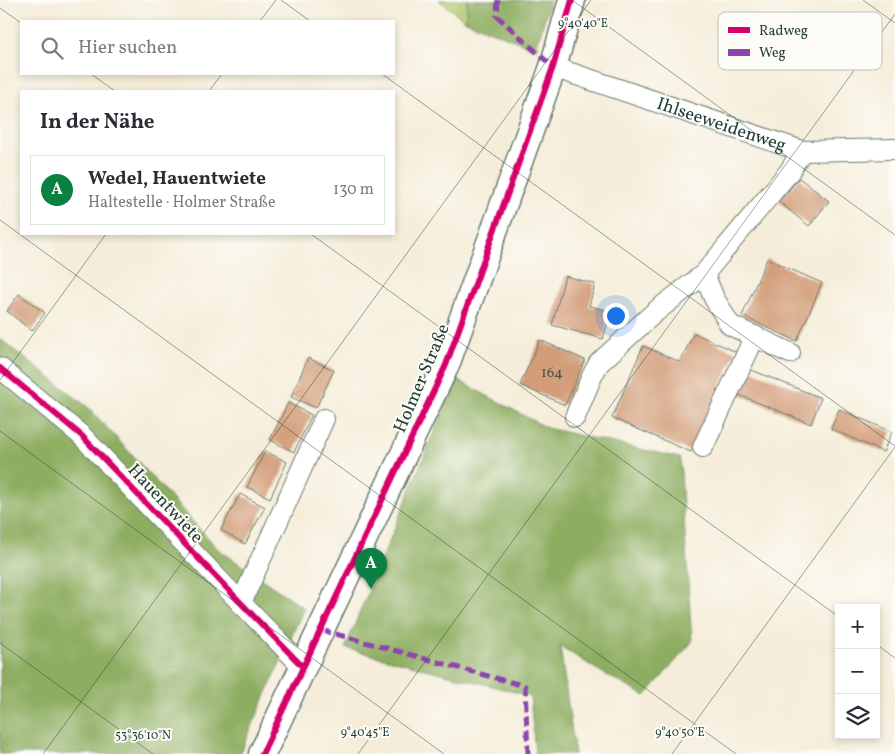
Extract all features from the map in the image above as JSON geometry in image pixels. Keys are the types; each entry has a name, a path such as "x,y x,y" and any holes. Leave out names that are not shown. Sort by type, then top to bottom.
{"main road":[{"name":"Holmer Straße","path":"262,754 446,365 553,67 572,0"}],"street":[{"name":"Ihlseeweidenweg","path":"553,67 802,151 895,149"},
{"path":"575,417 599,363 655,312 704,274 789,172 802,151"},
{"path":"704,274 714,298 730,325 790,353"},
{"path":"703,447 755,336"},
{"name":"Hauentwiete","path":"0,368 82,436 303,667"},
{"path":"241,603 324,419"}],"green space":[{"path":"439,0 467,0 466,21"},
{"path":"467,0 550,0 536,49 466,21"},
{"path":"0,339 89,408 218,549 304,608 240,754 0,754"},
{"path":"456,379 547,428 680,458 692,642 645,696 596,669 560,646 575,754 535,754 530,696 345,648"}],"building":[{"path":"799,178 829,201 809,226 779,202"},
{"path":"767,259 822,283 797,341 742,316"},
{"path":"565,276 595,284 589,306 611,311 603,339 552,325"},
{"path":"19,294 45,313 32,331 7,311"},
{"path":"694,333 736,352 691,452 612,418 643,346 680,362"},
{"path":"540,340 585,360 565,405 520,385"},
{"path":"308,358 334,370 316,408 291,397"},
{"path":"744,367 821,398 811,424 734,393"},
{"path":"288,403 312,415 294,452 270,440"},
{"path":"839,409 892,432 883,452 831,429"},
{"path":"265,451 287,462 270,498 247,487"},
{"path":"240,494 265,507 245,544 221,530"}],"marked path":[{"path":"498,0 497,16 553,67"},
{"path":"321,630 525,686 528,754"}],"cycle path":[{"path":"262,754 446,365 553,67 572,0"},
{"path":"0,368 82,436 303,667"}],"place":[{"name":"Wedel, Hauentwiete","path":"371,589"}]}
